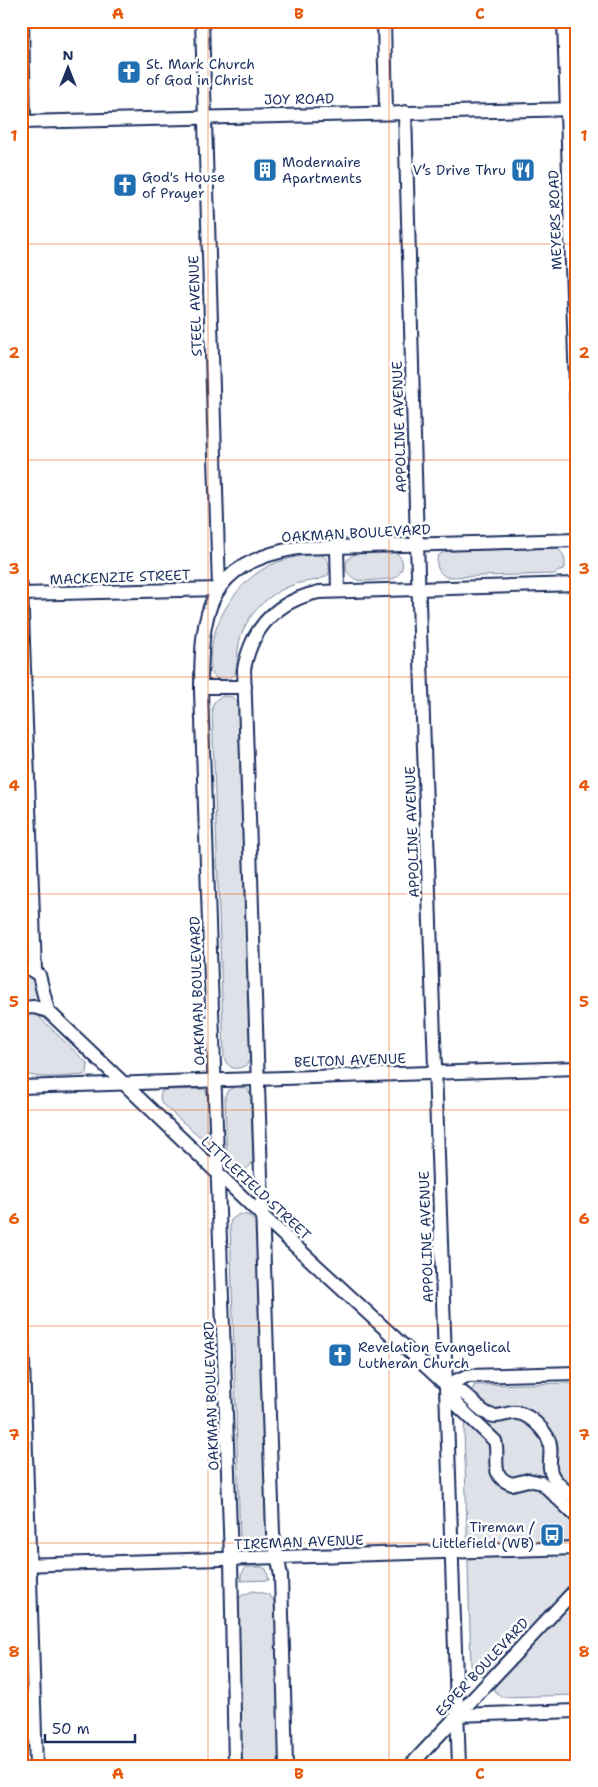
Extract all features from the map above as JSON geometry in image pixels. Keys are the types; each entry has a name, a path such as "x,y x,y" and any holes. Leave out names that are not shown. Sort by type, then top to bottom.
{"street":[{"path":"22,21 23,122"},
{"name":"STEEL AVENUE","path":"202,21 220,589"},
{"path":"384,21 386,112"},
{"name":"MEYERS ROAD","path":"564,21 571,109 577,418"},
{"name":"JOY ROAD","path":"23,122 571,109"},
{"name":"APPOLINE AVENUE","path":"405,112 417,544 459,1766"},
{"name":"OAKMAN BOULEVARD","path":"235,1766 231,1559 201,687 204,626 210,605 220,589 239,569 263,556 297,548 577,540"},
{"path":"337,547 338,591"},
{"path":"286,1766 281,1576 273,1533 244,670 249,649 257,634 271,616 284,605 302,595 338,591 577,584"},
{"path":"21,586 35,965 48,1011 34,1007 21,1008"},
{"name":"MACKENZIE STREET","path":"21,594 220,589"},
{"path":"201,687 245,686"},
{"path":"21,968 35,965"},
{"name":"LITTLEFIELD STREET","path":"48,1011 263,1216 446,1385 464,1394 486,1414 501,1416 518,1412 528,1416 547,1436 551,1449 551,1473 577,1500"},
{"name":"BELTON AVENUE","path":"21,1087 577,1068"},
{"path":"21,1299 26,1564 36,1766"},
{"path":"446,1385 467,1376 577,1373"},
{"name":"LITTLEFIELD STREET","path":"446,1385 457,1405 495,1441 497,1447 496,1467 502,1479 512,1484 528,1480 542,1483 577,1516"},
{"name":"TIREMAN AVENUE","path":"26,1564 577,1548"},
{"name":"ESPER BOULEVARD","path":"410,1766 577,1588"},
{"path":"457,1715 577,1711"}],"shaded area":[{"path":"556,548 564,556 565,568 554,574 446,577 439,571 437,565 438,556 445,551"},
{"path":"363,552 392,552 400,557 403,564 400,572 393,579 357,580 346,569 350,557 356,554"},
{"path":"318,554 328,561 329,574 320,579 298,583 283,589 258,607 242,633 235,674 225,680 215,678 211,670 211,647 223,613 236,593 253,576 275,563 301,556"},
{"path":"224,696 232,697 237,701 238,707 250,1058 248,1064 240,1068 230,1067 224,1057 212,708 216,700"},
{"path":"25,972 33,981 39,996 36,1002 21,1003 21,973"},
{"path":"34,1012 85,1061 88,1065 87,1073 83,1075 42,1077 23,1071 22,1017 24,1013"},
{"path":"237,1086 247,1088 251,1095 253,1161 246,1169 240,1171 229,1167 227,1159 225,1096 228,1090"},
{"path":"205,1089 209,1105 209,1126 205,1136 199,1136 162,1104 160,1098 161,1092 165,1090"},
{"path":"239,1214 248,1215 256,1222 257,1235 267,1539 263,1545 244,1545 240,1540 230,1224 231,1220"},
{"path":"577,1383 577,1695 501,1697 471,1666 464,1428 474,1385"},
{"path":"246,1567 262,1567 266,1569 269,1580 241,1581 241,1575"},
{"path":"253,1591 268,1594 276,1604 281,1766 241,1766 237,1603 241,1596"}],"place":[{"name":"St. Mark Church of God in Christ","path":"129,72"},
{"name":"Modernaire Apartments","path":"265,170"},
{"name":"V’s Drive Thru","path":"523,170"},
{"name":"God's House of Prayer","path":"125,185"},
{"name":"Revelation Evangelical Lutheran Church","path":"340,1355"},
{"name":"Tireman / Littlefield (WB)","path":"552,1535"}]}
